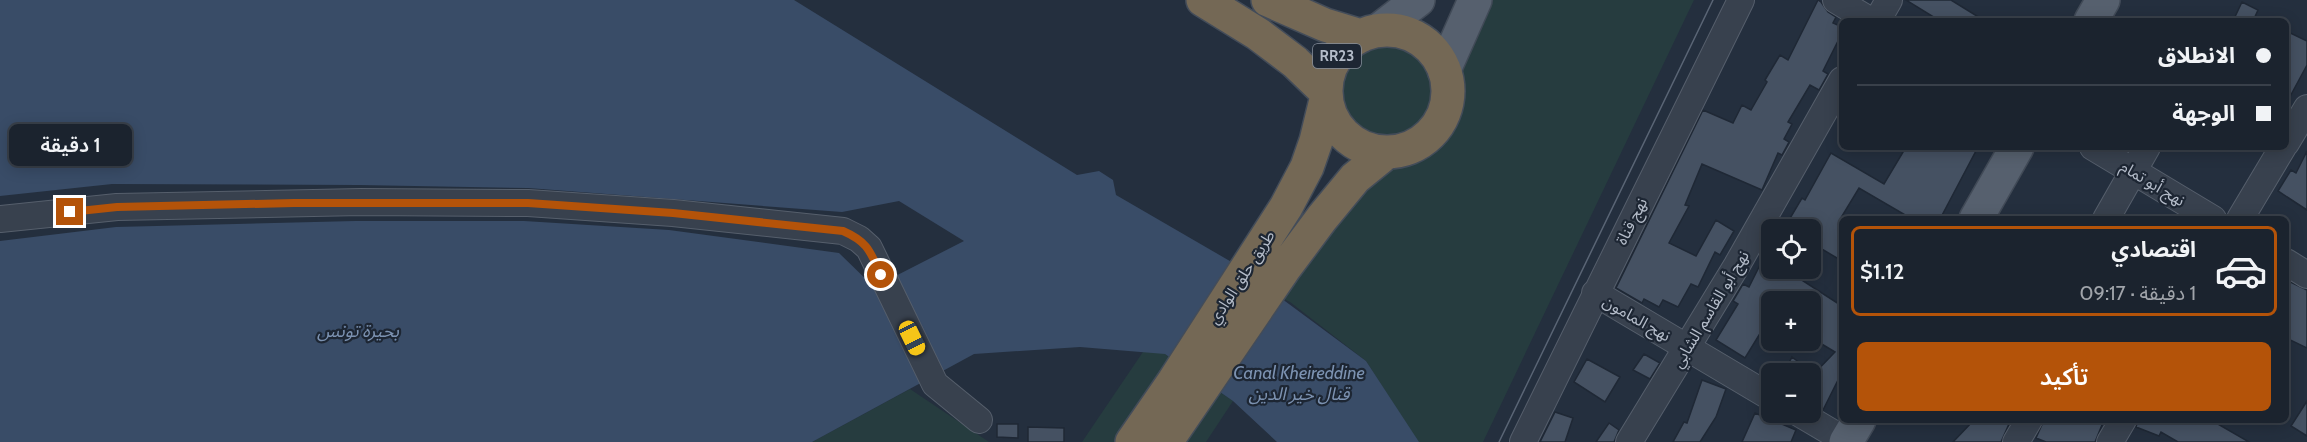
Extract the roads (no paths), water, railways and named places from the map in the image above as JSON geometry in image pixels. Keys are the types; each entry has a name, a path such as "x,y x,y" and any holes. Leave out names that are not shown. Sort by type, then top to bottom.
{"highway":[{"name":"RR23","path":"1203,0 1258,34 1295,62 1326,95"},
{"name":"RR23","path":"1268,0 1325,25 1370,33 1400,31 1419,39 1434,52 1444,70 1448,89 1446,108 1437,126 1423,140 1406,149 1387,152 1365,148 1347,137 1333,121 1326,95 1328,74 1335,58 1346,45 1370,33"},
{"name":"طريق حلق الوادي","path":"1166,442 1186,389 1256,253 1286,207 1307,167 1326,95"},
{"name":"طريق حلق الوادي","path":"1132,442 1186,389 1355,178 1387,152"}],"main road":[{"name":"RR23","path":"1370,33 1418,0"},
{"name":"RR23","path":"1444,70 1475,0"},
{"path":"2093,18 2103,0"},
{"path":"1978,216 2015,150"},
{"path":"1847,442 1857,423"}],"street":[{"name":"نهج قناة","path":"1522,442 1741,0"},
{"path":"1836,0 1866,18"},
{"path":"1878,18 1889,0"},
{"name":"نهج أبو القاسم الشابي","path":"1629,442 1688,347 1839,85"},
{"path":"2289,138 2307,108"},
{"name":"نهج أبو تمام","path":"2098,150 2208,216"},
{"path":"2108,216 2145,150"},
{"path":"2242,216 2281,150"},
{"path":"0,219 117,207 361,202 528,203 673,213 843,231 859,238 869,248 935,384 979,420"},
{"path":"2289,264 2307,275"},
{"name":"نهج المامون","path":"1594,293 1761,391"},
{"path":"1815,423 1847,442"},
{"path":"2016,442 2027,423"},
{"path":"2110,442 2121,423"}],"water":[{"name":"بحيرة تونس","path":"0,0 794,0 1077,175 1099,171 1113,180 1116,195 1235,264 1366,361 1419,442 1277,442 1233,401 1165,354 1080,347 974,354 812,442 0,442 0,241 116,227 355,221 524,221 669,230 839,253 874,287 964,241 899,201 842,212 528,188 359,185 112,184 0,196"}],"tram line":[{"path":"1499,442 1713,0"}],"water label":[{"name":"Canal Kheireddine قنال خير الدين","path":"1299,383"}]}
